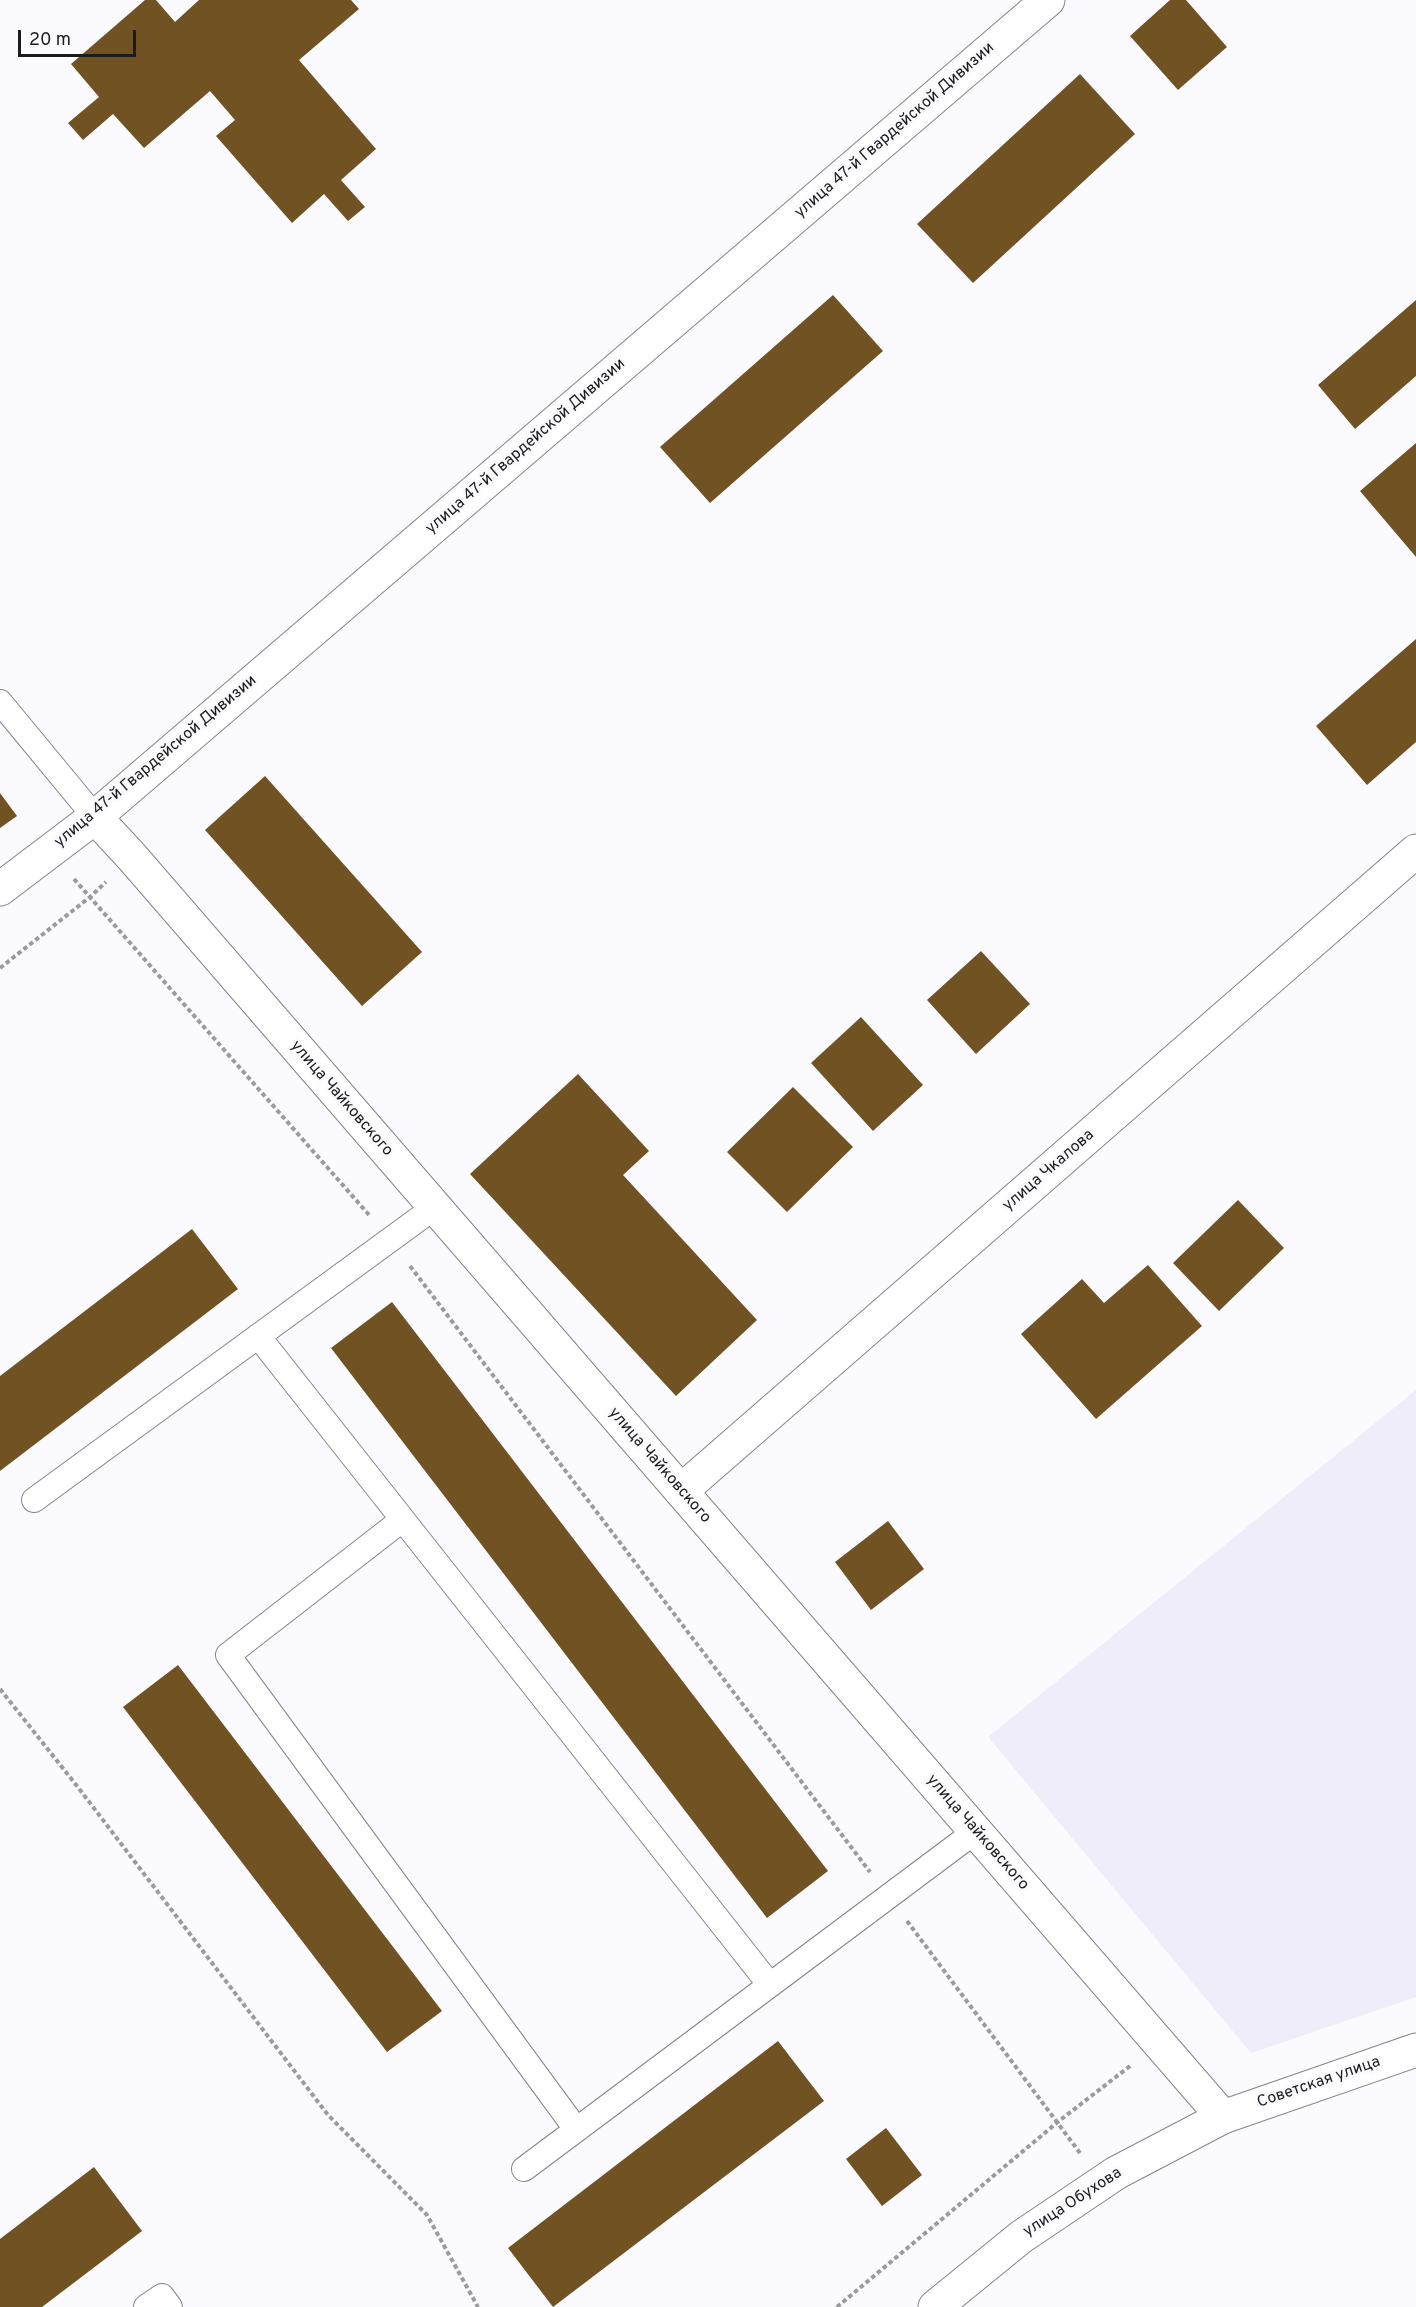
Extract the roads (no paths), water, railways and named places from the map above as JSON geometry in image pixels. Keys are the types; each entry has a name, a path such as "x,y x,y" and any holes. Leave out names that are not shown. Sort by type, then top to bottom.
{"street":[{"name":"улица 47-й Гвардейской Дивизии","path":"0,889 95,817 1048,0"},
{"name":"улица Чайковского","path":"95,817 132,856 1223,2117"},
{"name":"улица Чкалова","path":"681,1491 1416,851"},
{"name":"Советская улица","path":"1223,2117 1416,2050"},
{"name":"улица Обухова","path":"934,2307 1021,2237 1101,2183 1223,2117"}],"lane":[{"path":"0,702 95,817"},
{"path":"34,1500 435,1207"},
{"path":"258,1335 770,1985"},
{"path":"402,1520 228,1655 576,2129"},
{"path":"524,2169 976,1832"},
{"path":"146,2307 162,2296 170,2307"}]}
